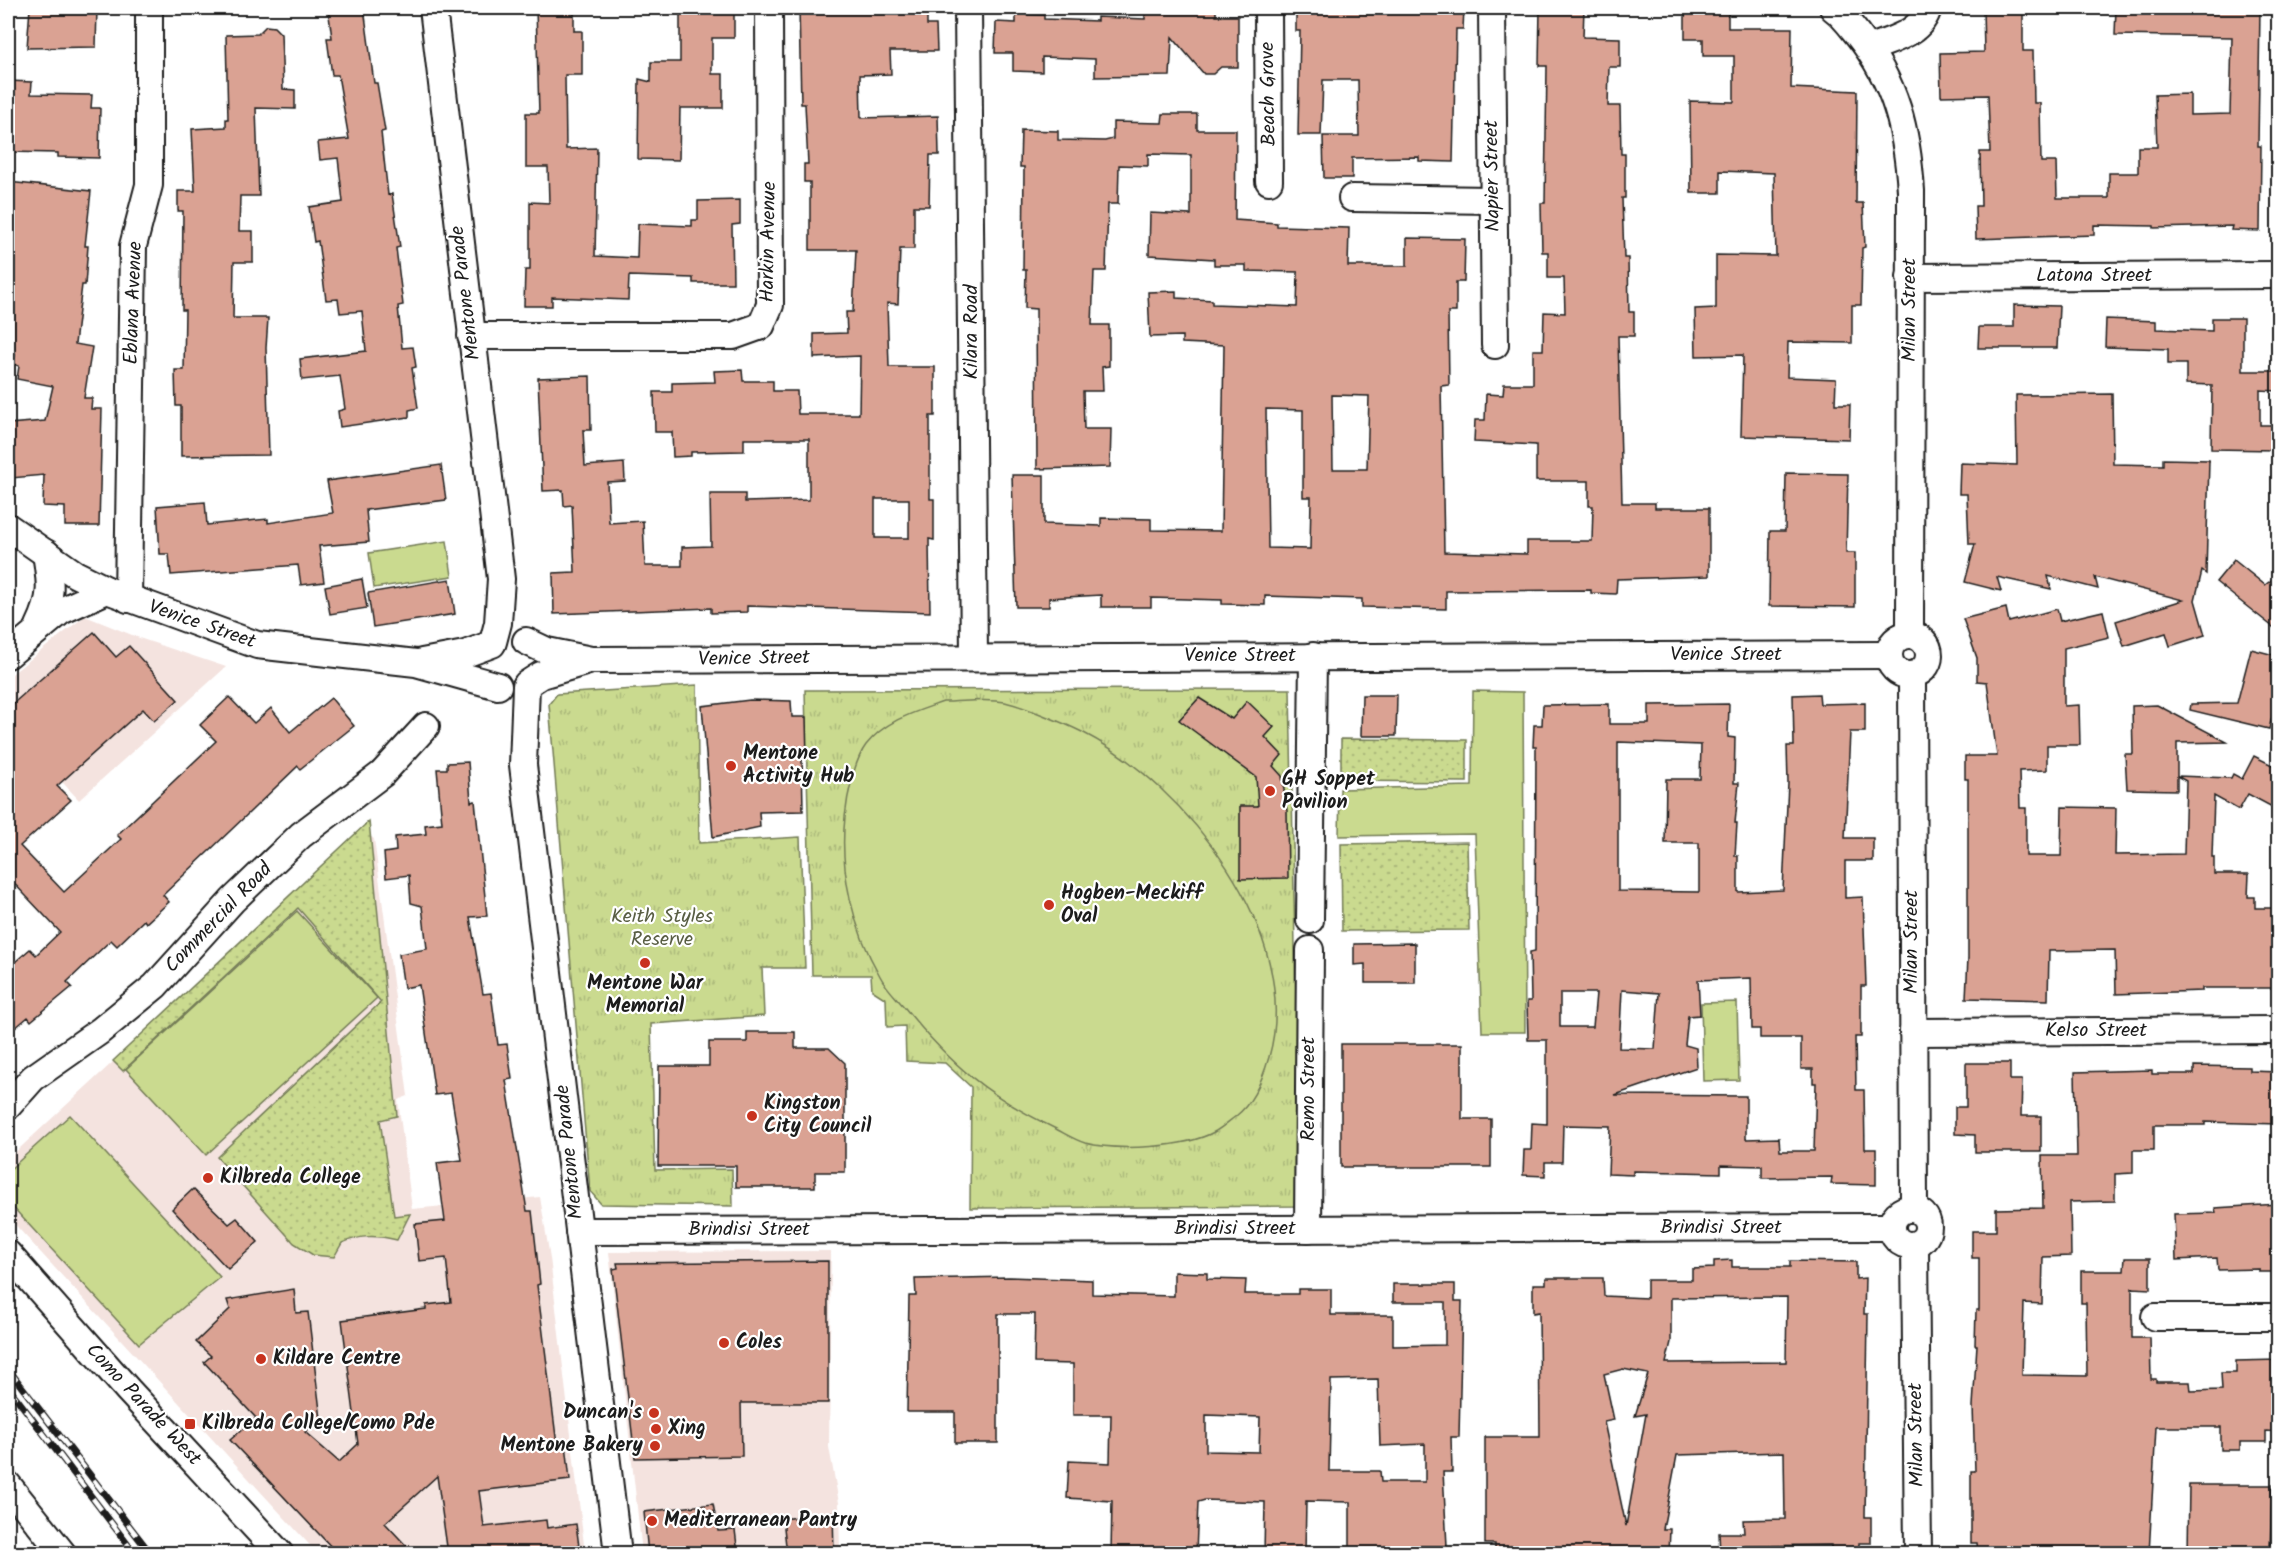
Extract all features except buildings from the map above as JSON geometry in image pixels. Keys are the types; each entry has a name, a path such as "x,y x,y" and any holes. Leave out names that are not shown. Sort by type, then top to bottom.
{"street":[{"name":"Eblana Avenue","path":"118,595 133,246 148,184 149,8"},
{"name":"Mentone Parade","path":"433,8 501,579 524,640"},
{"name":"Harkin Avenue","path":"471,336 733,336 761,326 770,305 769,8"},
{"name":"Kilara Road","path":"968,8 974,656"},
{"name":"Beach Grove","path":"1268,8 1269,181"},
{"name":"Napier Street","path":"1492,8 1495,345"},
{"name":"Milan Street","path":"1833,8 1869,49 1901,113 1906,139 1911,191 1910,635"},
{"path":"1869,49 1914,30 1924,19 1928,8"},
{"path":"1352,198 1493,200"},
{"name":"Latona Street","path":"1910,277 2278,275"},
{"name":"Venice Street","path":"8,528 75,574 118,595 257,645 416,663 499,687"},
{"path":"39,626 49,605 52,585 46,553"},
{"name":"Mentone Parade","path":"493,643 501,579"},
{"path":"8,655 39,626 70,606 118,595"},
{"path":"509,634 524,640 534,663 533,674 527,685 514,692 499,687 492,679 489,666 493,643 509,634"},
{"path":"1910,635 1921,639 1929,654 1923,670 1912,675 1896,671 1889,655 1893,643 1910,635"},
{"name":"Venice Street","path":"524,640 547,651 591,660 974,656 1889,655"},
{"name":"Venice Street","path":"416,663 465,654 493,643"},
{"path":"1310,920 1313,656"},
{"name":"Venice Street","path":"527,685 536,677 591,660"},
{"name":"Milan Street","path":"1912,675 1914,1209"},
{"name":"Mentone Parade","path":"522,750 527,685"},
{"name":"Mentone Parade","path":"499,687 515,720 522,750 618,1554"},
{"name":"Commercial Road","path":"8,1106 33,1078 100,1031 155,986 233,900 301,835 382,774 426,726"},
{"name":"Remo Street","path":"1308,1229 1310,950"},
{"name":"Kelso Street","path":"1912,1032 2278,1030"},
{"path":"1914,1209 1925,1216 1928,1227 1925,1238 1915,1245 1899,1242 1892,1227 1899,1213 1914,1209"},
{"name":"Brindisi Street","path":"579,1231 1892,1227"},
{"name":"Milan Street","path":"1915,1245 1918,1554"},
{"name":"Como Parade West","path":"8,1254 128,1390 280,1554"},
{"path":"2155,1317 2278,1317"},
{"path":"8,1485 63,1554"}],"shaded area":[{"path":"85,616 142,639 226,667 79,800 8,724 8,677"},
{"name":"Kilbreda College","path":"363,831 374,839 408,1096 398,1100 412,1209 540,1197 550,1258 585,1553 317,1553 8,1217 8,1159"},
{"path":"831,1251 829,1447 839,1503 840,1553 642,1553 609,1252"}],"green space":[{"path":"447,541 452,576 374,588 369,553"},
{"name":"Keith Styles Reserve","path":"697,685 699,843 800,837 805,968 762,968 764,1016 651,1024 655,1170 732,1169 733,1206 601,1204 590,1191 549,704 557,694"},
{"name":"Hogben-Meckiff Oval","path":"1290,689 1300,1206 970,1208 971,1087 945,1063 906,1061 905,1026 887,1027 886,999 872,990 871,975 812,975 805,690"},
{"path":"1473,691 1523,692 1525,1032 1482,1032 1475,834 1339,836 1340,789 1472,786"},
{"name":"Hogben-Meckiff Oval","path":"982,700 1005,702 1082,732 1121,756 1160,788 1196,826 1228,869 1253,915 1269,962 1275,1010 1269,1057 1257,1089 1248,1104 1217,1130 1186,1142 1169,1145 1115,1147 1077,1140 1009,1104 972,1077 938,1046 882,980 862,939 846,879 844,837 849,790 862,752 874,736 902,718 943,702"},
{"path":"1341,739 1467,740 1467,782 1341,781"},
{"path":"369,821 397,1116 380,1120 394,1216 410,1214 397,1240 362,1237 342,1243 334,1257 313,1255 294,1243 217,1157 381,1002 298,908 123,1071 113,1061"},
{"path":"1467,842 1469,930 1342,931 1341,844"},
{"path":"297,911 377,998 206,1155 126,1069"},
{"path":"1737,1002 1739,1080 1703,1081 1701,1003"},
{"path":"70,1115 220,1277 139,1344 8,1202 8,1171"}],"railway":[{"path":"8,1369 151,1554"},
{"path":"8,1387 135,1554"}],"place":[{"name":"Mentone Activity Hub","path":"731,766"},
{"name":"GH Soppet Pavilion","path":"1270,791"},
{"name":"Hogben-Meckiff Oval","path":"1049,905"},
{"name":"Mentone War Memorial","path":"645,963"},
{"name":"Kingston City Council","path":"752,1116"},
{"name":"Kilbreda College","path":"208,1178"},
{"name":"Coles","path":"724,1343"},
{"name":"Kildare Centre","path":"261,1359"},
{"name":"Duncan's","path":"654,1413"},
{"name":"Kilbreda College/Como Pde","path":"190,1424"},
{"name":"Xing","path":"656,1429"},
{"name":"Mentone Bakery","path":"655,1446"},
{"name":"Mediterranean Pantry","path":"652,1521"}]}
